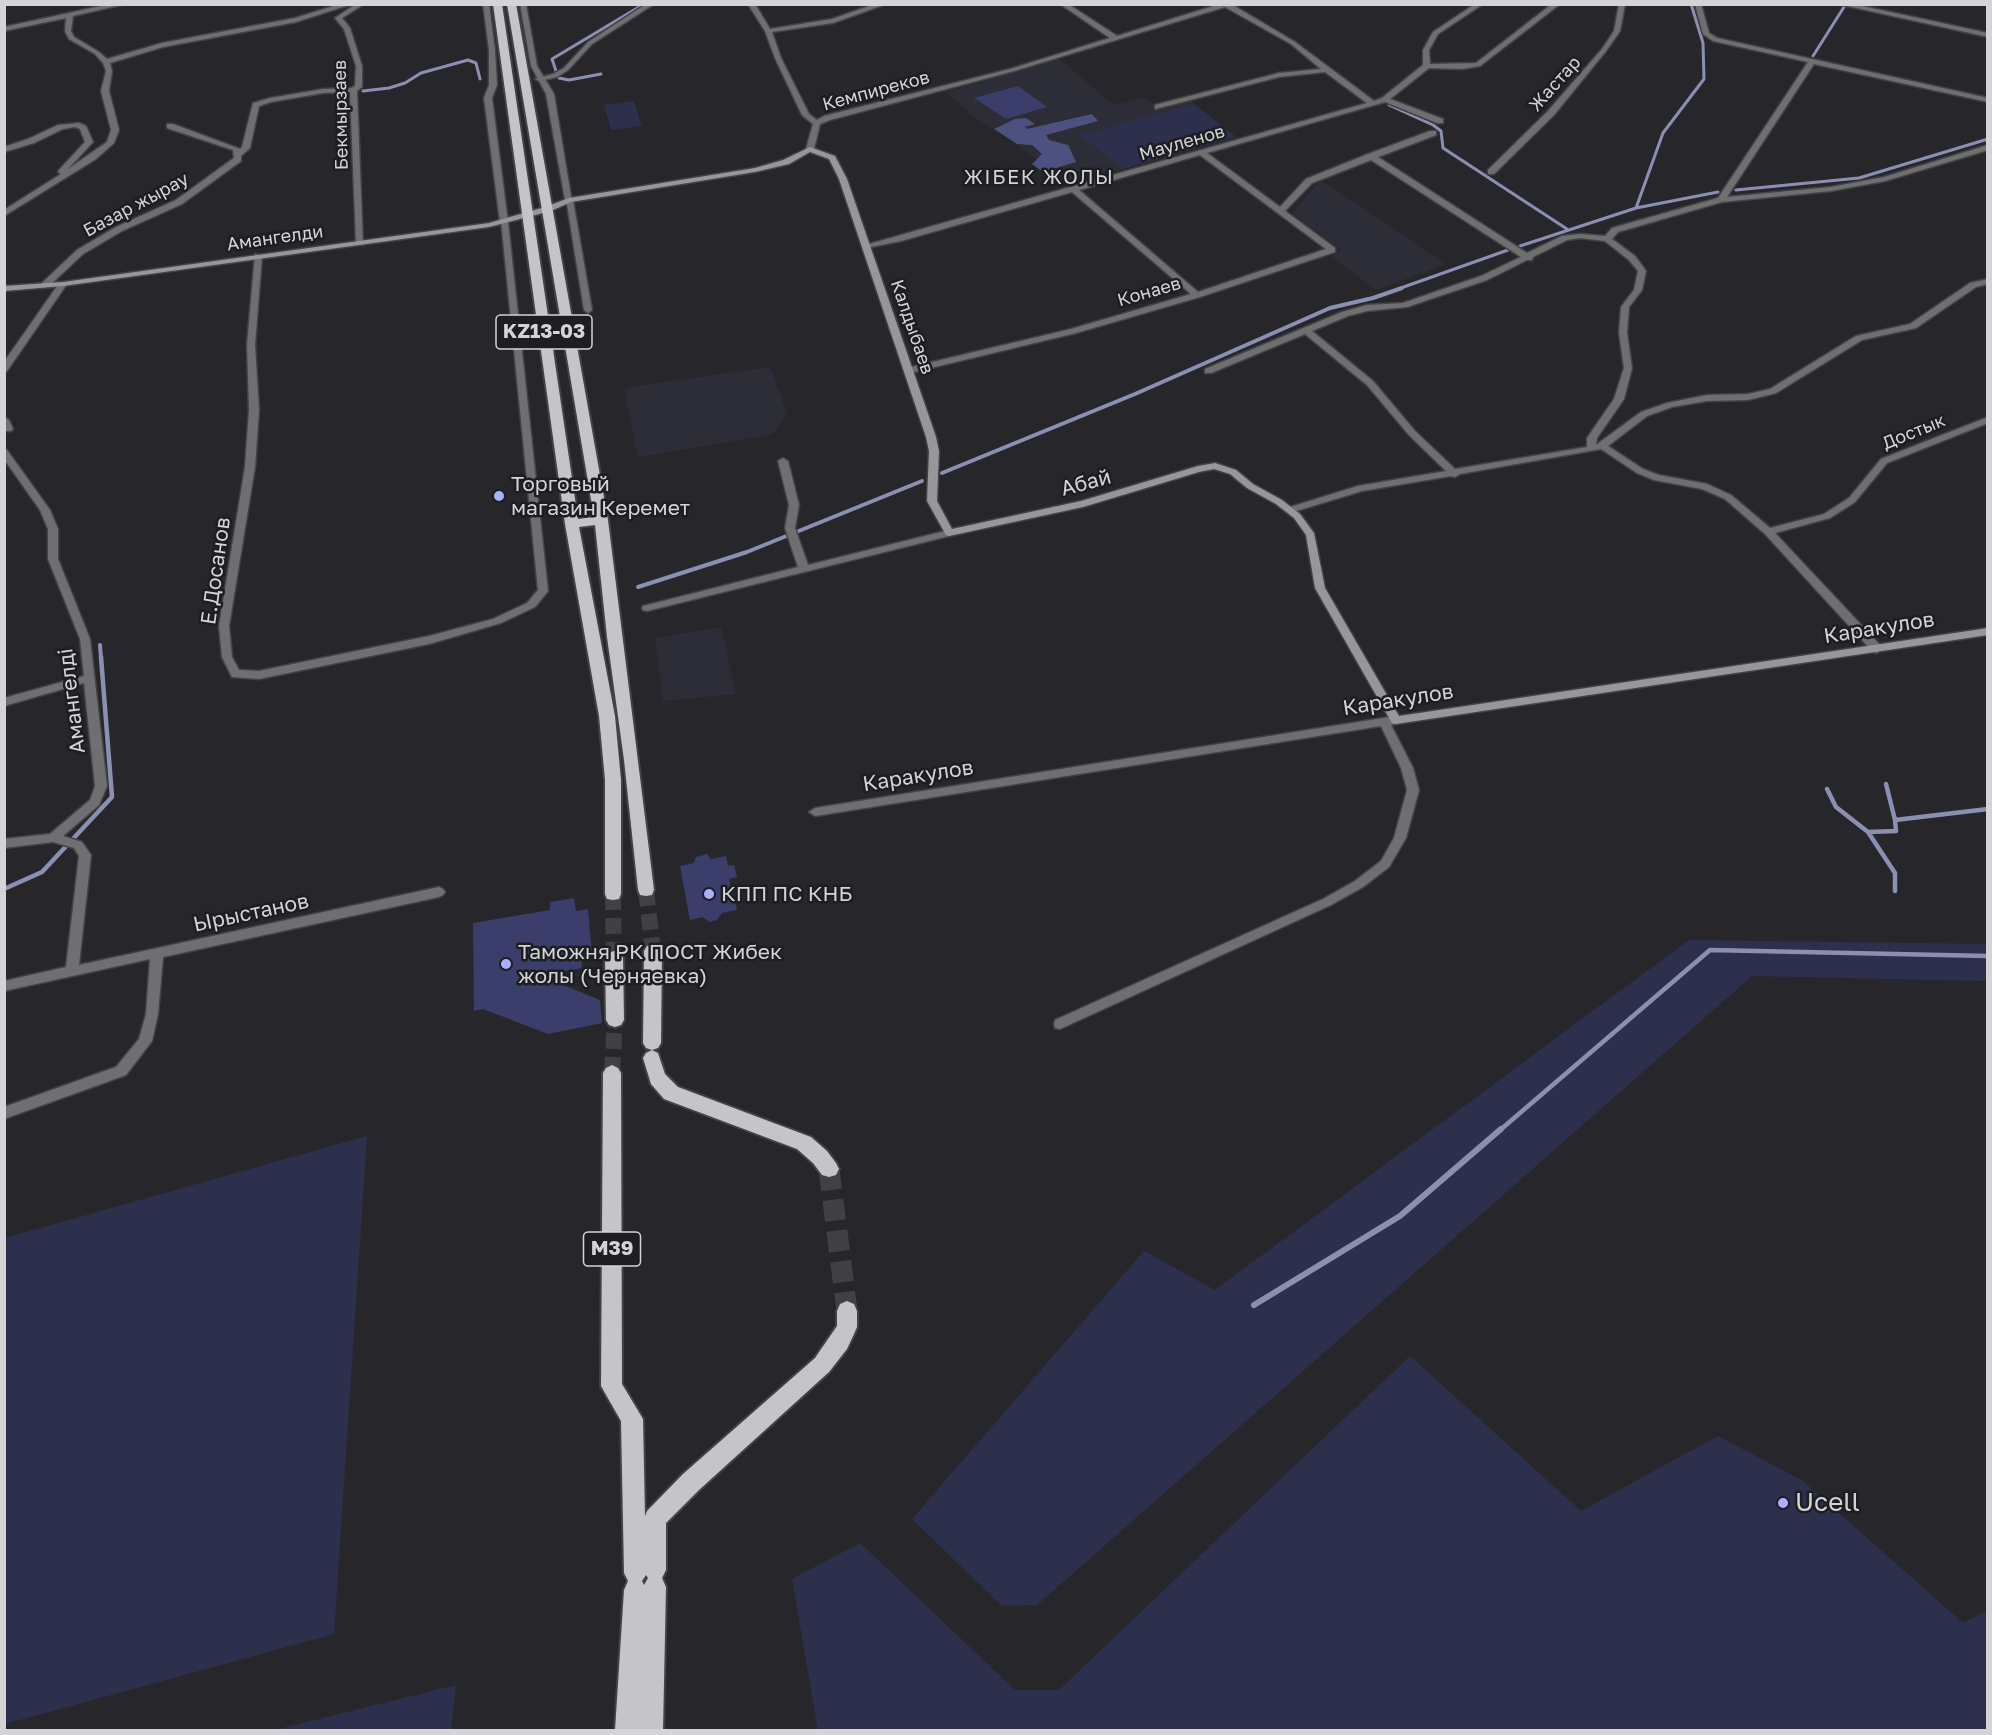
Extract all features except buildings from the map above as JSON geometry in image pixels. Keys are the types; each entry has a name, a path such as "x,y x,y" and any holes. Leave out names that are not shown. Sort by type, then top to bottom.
{"highway":[{"name":"KZ13-03","path":"497,4 572,524 607,716 613,780 613,894"},
{"name":"KZ13-03","path":"511,4 601,520 646,890"},
{"path":"572,524 601,520"},
{"path":"596,658 616,654"},
{"path":"653,951 652,1051 657,1078 671,1093 804,1143 820,1157 829,1169"},
{"path":"615,958 615,1020"},
{"name":"M39","path":"612,1073 612,1386 632,1419 645,1580 651,1731"},
{"name":"M39","path":"627,1731 645,1580 655,1519 692,1482 822,1365 840,1342 847,1327 847,1311"}],"main road":[{"path":"548,208 569,200 755,170 786,162 810,149"},
{"name":"Калдыбаев","path":"810,149 827,155 835,162 843,179 931,437 933,501 949,533"},
{"name":"Амангелди","path":"4,289 63,284 504,222 548,208"},
{"name":"Абай","path":"949,533 1083,504 1162,478 1215,466 1233,472 1250,486 1290,510 1311,535 1320,588 1390,721"},
{"name":"Каракулов","path":"1390,721 1988,632"}],"street":[{"path":"4,28 122,4"},
{"path":"106,62 162,45 296,20 349,4"},
{"name":"Бекмырзаев","path":"360,243 353,90 358,87 359,66 347,28 338,18 361,4"},
{"path":"486,4 492,50 493,85 488,98 504,222"},
{"path":"523,4 534,66 550,94 588,310"},
{"path":"540,79 555,76 566,69 590,43 651,4"},
{"path":"751,4 768,32 806,115 817,123"},
{"path":"768,32 833,21 883,4"},
{"path":"1063,4 1117,39"},
{"path":"1480,4 1435,33 1426,50 1427,66 1462,67 1478,64 1557,4"},
{"name":"Жастар","path":"1491,172 1551,113 1604,51 1617,32 1622,4"},
{"path":"1698,4 1706,34 1715,40 1988,100"},
{"path":"1841,4 1988,34"},
{"path":"1227,5 1293,43 1374,104"},
{"name":"Кемпиреков","path":"810,149 817,123 827,118 1012,70 1227,5"},
{"path":"4,214 93,157 110,143 115,130 105,91 109,71 106,62 97,53 71,38 68,31 70,15"},
{"path":"1721,200 1812,61"},
{"name":"Мауленов","path":"866,246 1374,104 1385,100 1427,66"},
{"path":"1158,107 1279,75 1327,70"},
{"path":"170,126 236,149 239,154 246,148 256,105 270,99 323,91 353,90"},
{"path":"1385,100 1440,121"},
{"path":"4,150 32,141 62,127 76,125 83,128 89,142 51,184"},
{"path":"1281,211 1308,181 1433,133"},
{"path":"1607,239 1616,230 1721,200 1832,189 1885,179 1988,147"},
{"name":"Конаев","path":"910,370 1073,331 1197,295 1332,250 1202,153"},
{"name":"Базар жырау","path":"45,285 80,252 119,229 178,202 238,159 239,154"},
{"path":"1371,156 1529,258"},
{"path":"1072,189 1197,295"},
{"name":"Е.Досанов","path":"258,256 251,345 254,410 250,467 224,626 227,657 237,674 260,675 497,621 531,605 543,591 504,222"},
{"path":"1208,371 1305,330 1367,308 1404,305 1484,278 1529,258 1565,238 1580,236 1607,239 1632,258 1642,271 1638,290 1625,307 1623,333 1628,368 1619,399 1592,438 1591,449"},
{"path":"1290,510 1361,488 1455,474 1591,449 1602,446 1644,414 1670,405 1707,398 1748,396 1773,391 1859,338 1913,326 1973,285 1988,281"},
{"path":"4,369 63,284"},
{"path":"1305,330 1370,383 1412,433 1455,474"},
{"name":"Достык","path":"1768,532 1827,516 1852,500 1884,461 1988,420"},
{"path":"1602,446 1640,471 1657,477 1704,486 1728,497 1768,532 1878,649"},
{"name":"Амангелді","path":"4,452 45,510 53,529 53,559 85,639 101,786 95,802 53,838"},
{"path":"783,461 794,505 790,528 804,569"},
{"name":"Абай","path":"648,608 949,533"},
{"path":"4,702 88,678"},
{"path":"1060,1024 1327,902 1359,884 1385,864 1400,838 1413,790 1390,721"},
{"name":"Каракулов","path":"815,812 1390,721"},
{"path":"4,844 53,838 78,845 85,855 72,971"},
{"name":"Ырыстанов","path":"4,986 439,892"},
{"path":"4,1113 121,1071 145,1041 152,1014 157,953"}],"shaded area":[{"path":"1058,58 1114,105 1142,97 1160,108 1190,100 1236,137 1071,184 1006,136 976,119 946,92"},
{"path":"634,101 642,126 611,130 604,105"},
{"path":"1194,104 1236,137 1124,169 1079,135"},
{"path":"1092,114 1098,121 1046,135 1049,140 1068,145 1076,162 1043,172 1032,164 1042,154 1032,145 1017,144 994,129 1015,119 1026,118 1035,124 1025,127 1027,129"},
{"path":"1323,181 1446,264 1376,290 1331,256 1342,251 1292,213 1317,184"},
{"path":"770,367 787,413 773,434 638,457 624,388"},
{"path":"721,627 736,694 663,701 655,638"},
{"path":"1689,940 1987,944 1987,981 1752,976 1037,1605 1002,1606 912,1519 1144,1251 1215,1290"},
{"path":"367,1136 334,1634 5,1724 5,1238"},
{"path":"1410,1356 1581,1511 1718,1436 1803,1481 1963,1623 1987,1611 1987,1730 818,1730 792,1579 860,1543 1015,1690 1059,1690"},
{"path":"456,1685 451,1730 275,1730"}],"waterway":[{"path":"556,71 552,59 644,4"},
{"path":"1636,208 1663,133 1704,79 1703,43 1691,4"},
{"path":"1813,56 1844,7"},
{"path":"363,91 389,88 405,83 421,73 468,60 476,63 480,79"},
{"path":"559,78 569,80 601,74"},
{"path":"1389,105 1433,125 1441,131 1443,148 1567,229"},
{"path":"1736,190 1859,178 1988,139"},
{"path":"1636,208 1718,192"},
{"path":"1520,246 1636,208"},
{"path":"1398,289 1508,250"},
{"path":"942,473 1135,394 1330,308 1373,298 1402,288"},
{"path":"638,587 747,552 922,481"},
{"path":"100,645 101,658"},
{"path":"4,889 42,872 112,797 101,657"},
{"path":"1886,784 1895,820"},
{"path":"1827,789 1836,807 1868,832"},
{"path":"1895,820 1988,809"},
{"path":"1868,832 1896,831 1895,820"},
{"path":"1868,832 1895,873 1895,891"},
{"path":"1499,1131 1710,950 1988,956"},
{"path":"1254,1305 1400,1216 1501,1129"}],"tunnel":[{"path":"646,890 653,951"},
{"path":"613,894 614,958"},
{"path":"612,1073 615,1020"},
{"path":"829,1169 847,1311"}],"place":[{"name":"Торговый магазин Керемет","path":"499,496"},
{"name":"КПП ПС КНБ","path":"709,894"},
{"name":"Таможня РК ПОСТ Жибек жолы (Черняевка)","path":"506,964"},
{"name":"Ucell","path":"1783,1503"}],"district":[{"name":"ЖІБЕК ЖОЛЫ","path":"1039,178"}]}
